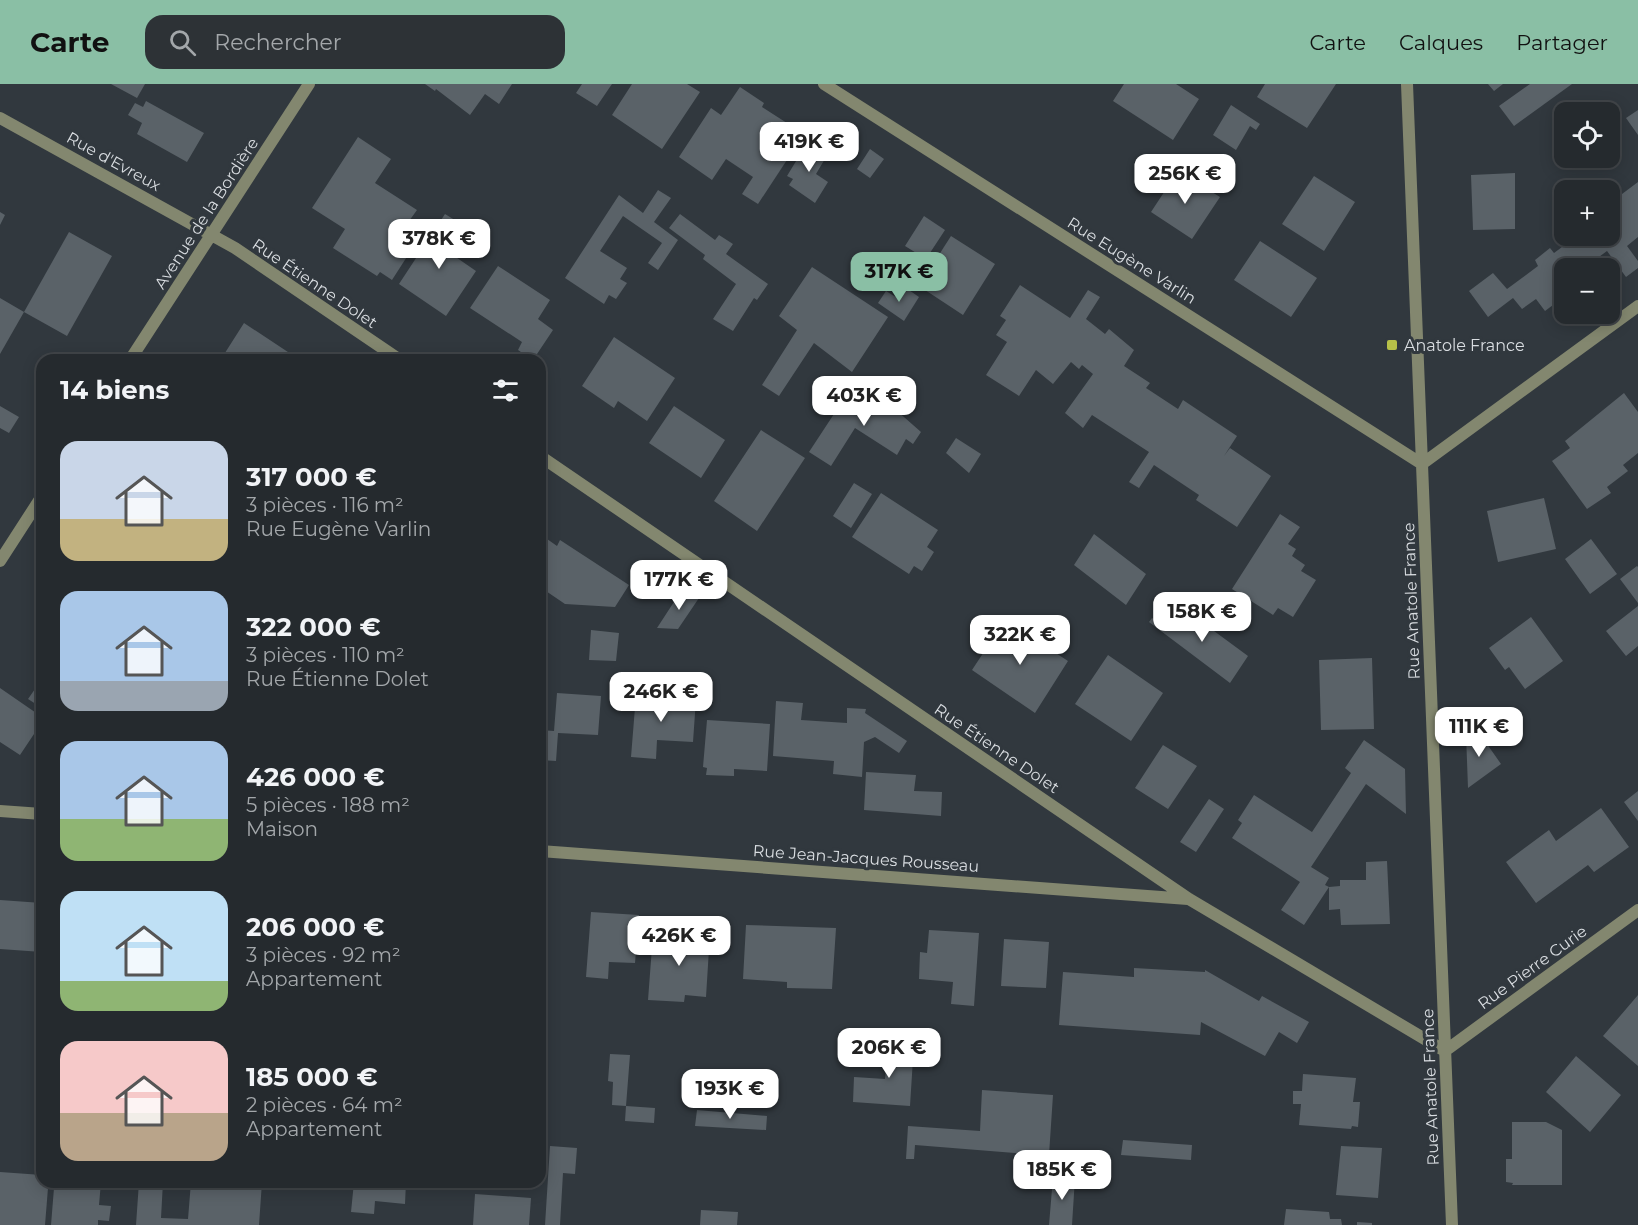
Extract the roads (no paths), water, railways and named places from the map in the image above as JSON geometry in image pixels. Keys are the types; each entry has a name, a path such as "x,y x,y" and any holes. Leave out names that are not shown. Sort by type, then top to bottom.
{"street":[{"name":"Avenue de la Bordière","path":"134,354 309,84"},
{"name":"Rue Eugène Varlin","path":"824,84 1422,464"},
{"name":"Rue Anatole France","path":"1407,84 1452,1225"},
{"name":"Rue d'Evreux","path":"0,118 212,234"},
{"name":"Rue Étienne Dolet","path":"212,234 391,354"},
{"path":"1422,464 1638,306"},
{"name":"Rue Étienne Dolet","path":"546,460 1189,899 1445,1051"},
{"path":"0,561 36,505"},
{"path":"0,811 36,814"},
{"name":"Rue Jean-Jacques Rousseau","path":"546,851 1189,899"},
{"name":"Rue Pierre Curie","path":"1445,1051 1638,910"}],"place":[{"name":"Anatole France","path":"1392,345"}]}
